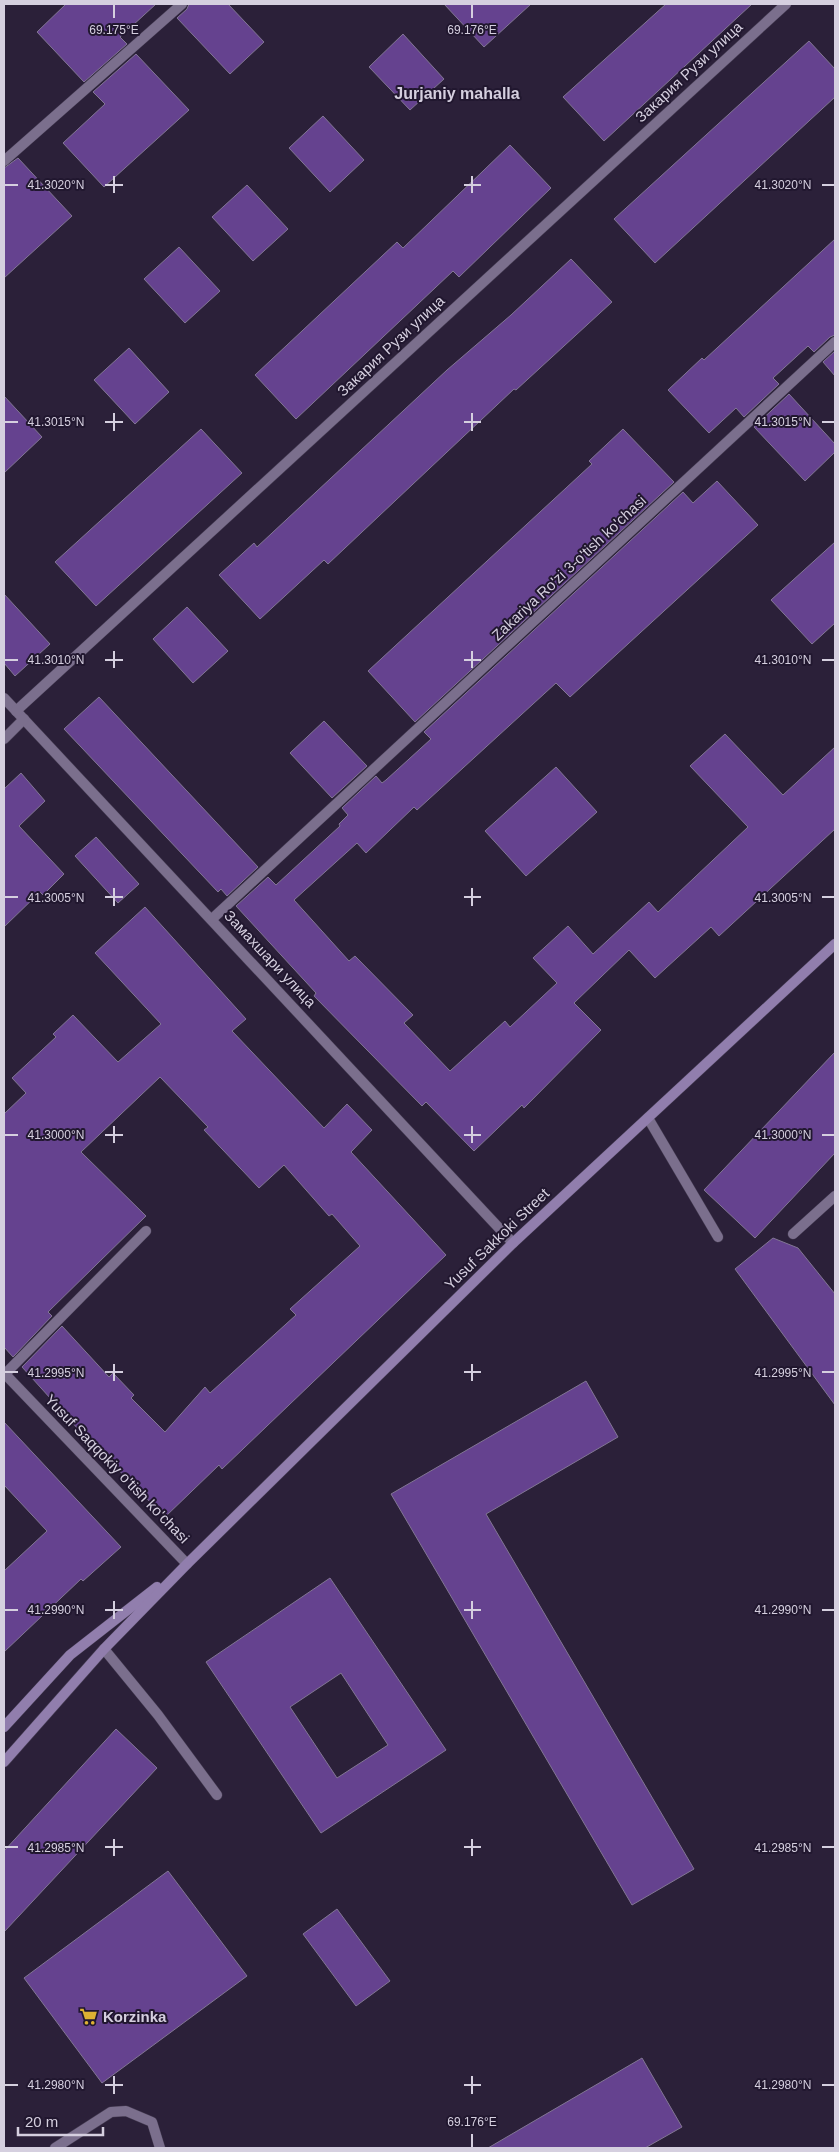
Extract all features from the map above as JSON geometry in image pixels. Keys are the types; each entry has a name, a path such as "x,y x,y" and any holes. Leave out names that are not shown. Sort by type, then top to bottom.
{"main road":[{"name":"Yusuf Sakkoki Street","path":"4,1762 104,1649 187,1564 513,1243 835,944"},
{"name":"Yusuf Sakkoki Street","path":"4,1727 70,1655 187,1564"}],"street":[{"path":"4,161 182,4"},
{"name":"Закария Рузи улица","path":"16,711 786,4"},
{"name":"Zakariya Ro'zi 3-o'tish ko'chasi","path":"212,919 835,342"},
{"name":"Замахшари улица","path":"4,698 513,1243"},
{"path":"4,739 24,719"},
{"path":"648,1118 718,1237"},
{"path":"794,1234 835,1196"},
{"path":"4,1373 146,1231"},
{"name":"Yusuf Saqqokiy o'tish ko'chasi","path":"4,1373 187,1564"},
{"path":"104,1649 158,1715 217,1795"},
{"path":"56,2148 111,2112 126,2110 152,2122 160,2148"}],"building":[{"path":"66,4 156,4 120,37 127,44 84,82 37,32"},
{"path":"189,4 228,4 264,42 230,74 177,18 187,9"},
{"path":"444,4 531,4 484,47"},
{"path":"666,4 752,4 604,141 563,97"},
{"path":"403,34 444,79 410,110 369,67"},
{"path":"809,41 835,69 835,97 655,263 614,219"},
{"path":"136,54 189,110 104,187 63,143 105,104 93,92"},
{"path":"323,116 364,160 330,192 289,148"},
{"path":"510,145 551,188 459,277 453,271 296,419 255,375 397,242 403,248"},
{"path":"18,158 72,216 4,278 4,168"},
{"path":"247,185 288,229 253,261 212,217"},
{"path":"835,239 835,335 830,337 814,352 808,346 773,378 779,384 744,417 736,408 709,433 668,390 702,358 704,360"},
{"path":"179,247 220,291 185,323 144,279"},
{"path":"571,259 612,302 516,390 514,389 328,564 324,560 260,619 219,575 254,543 257,547 447,370 511,315"},
{"path":"129,348 169,392 135,424 94,380"},
{"path":"835,351 835,376 823,362"},
{"path":"789,394 835,444 835,452 805,481 754,427"},
{"path":"4,396 42,437 4,473"},
{"path":"201,429 242,473 96,606 55,562"},
{"path":"623,429 674,482 415,722 368,671 592,464 589,461"},
{"path":"717,481 758,525 570,697 556,683 417,810 414,807 366,853 357,843 294,900 349,961 355,956 413,1015 404,1023 450,1071 505,1021 510,1027 557,983 533,958 568,926 593,954 649,902 658,912 748,827 690,766 725,734 783,795 835,747 835,829 719,936 711,927 655,978 629,950 574,1003 601,1030 524,1108 522,1105 474,1151 426,1102 422,1106 314,996 316,993 236,906 268,877 276,885 340,826 339,824 348,815 342,808 376,776 382,783 386,780 431,739 424,732 683,492 693,503"},
{"path":"835,542 835,623 812,644 771,600"},
{"path":"4,594 50,644 15,676 4,663"},
{"path":"187,607 228,651 193,683 153,639"},
{"path":"99,697 258,867 227,896 221,889 218,892 64,729"},
{"path":"324,721 367,766 332,798 290,753"},
{"path":"556,767 597,812 526,876 485,831"},
{"path":"21,773 45,801 19,826 64,874 43,895 40,892 4,927 4,789"},
{"path":"96,837 139,884 118,903 75,856"},
{"path":"145,907 246,1019 232,1031 324,1128 347,1104 372,1130 351,1152 446,1255 222,1469 219,1465 165,1517 79,1430 22,1367 62,1326 109,1377 113,1373 134,1395 131,1398 165,1432 205,1387 210,1393 296,1315 290,1309 360,1246 332,1214 329,1216 284,1165 259,1188 204,1130 208,1127 160,1077 81,1152 146,1216 48,1312 52,1316 13,1357 4,1347 4,1114 26,1093 12,1078 56,1037 53,1034 73,1015 118,1062 161,1024 95,953"},
{"path":"835,1052 835,1153 755,1238 704,1190"},
{"path":"773,1238 798,1248 835,1294 835,1405 735,1269"},
{"path":"586,1381 618,1437 486,1514 694,1869 632,1905 391,1494"},
{"path":"4,1422 121,1547 83,1581 81,1579 4,1652 4,1571 47,1531 4,1485"},
{"path":"330,1578 446,1750 321,1833 206,1662","holes":["341,1673 388,1745 337,1778 290,1707"]},
{"path":"116,1729 157,1768 4,1932 4,1851"},
{"path":"168,1871 247,1976 102,2083 24,1978"},
{"path":"337,1909 390,1981 356,2006 303,1934"},
{"path":"642,2058 682,2127 645,2148 488,2148"}],"place":[{"name":"Korzinka","path":"89,2017"}],"district":[{"name":"Jurjaniy mahalla","path":"457,93"}]}
